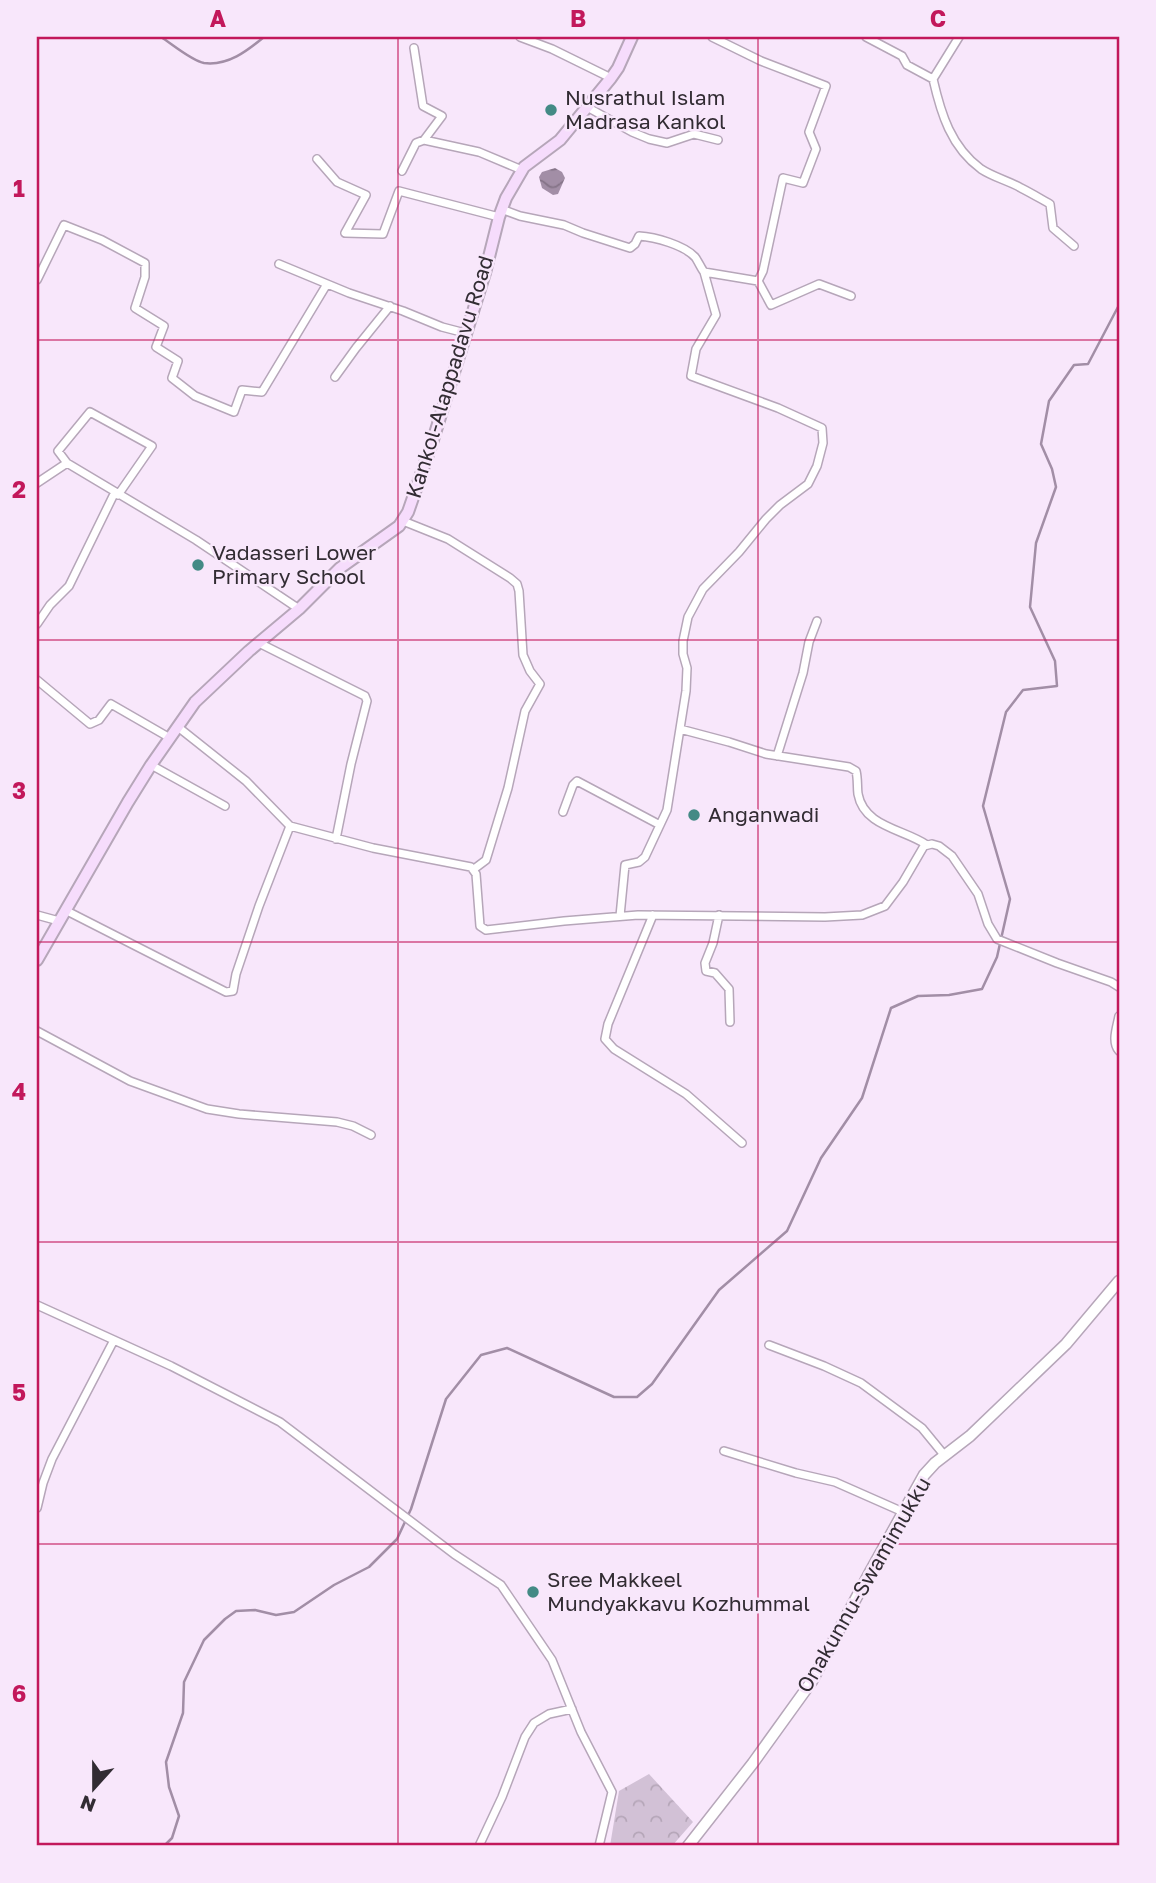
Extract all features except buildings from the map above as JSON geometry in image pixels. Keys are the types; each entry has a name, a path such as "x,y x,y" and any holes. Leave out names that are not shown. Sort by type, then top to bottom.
{"main road":[{"name":"Kankol-Alappadavu Road","path":"37,960 152,765 195,702 299,609 340,568 399,526 408,512 421,479 485,273 500,213 515,180 522,170 560,140 611,78 632,37"}],"street":[{"path":"520,37 552,49 611,78"},
{"path":"712,37 761,61 826,86 809,132 816,149 803,183 783,178 763,271 758,281"},
{"path":"866,37 902,56 907,65 933,79"},
{"path":"959,37 933,79 940,110 952,137 964,154 983,171 1023,188 1050,204 1053,228 1074,246"},
{"path":"414,48 423,106 442,116 424,141"},
{"path":"587,107 649,139 667,143 694,134 719,140"},
{"path":"401,171 416,143 424,141 479,152 522,170"},
{"path":"317,159 337,182 366,195 345,233 383,234 399,191 564,225 630,248 639,236 673,244 694,256 704,272 716,315 696,349 691,376 756,399 822,428 823,443 817,466 808,484 765,519 739,552 703,589 688,617 683,641 687,668 686,691 667,810 645,857 639,862 625,865 620,916"},
{"path":"37,280 64,225 102,240 145,262 145,277 135,308 164,326 156,346 178,361 172,378 195,396 234,412 242,390 262,393 327,285"},
{"path":"279,264 327,285 465,333"},
{"path":"704,272 758,281"},
{"path":"758,281 771,305 819,284 851,296"},
{"path":"335,377 390,306"},
{"path":"37,624 50,605 69,586 117,494 152,446 90,412 58,451 67,463 117,494 196,540 299,609"},
{"path":"37,483 67,463"},
{"path":"402,520 448,539 517,584 523,654 530,671 540,684 525,711 508,788 486,860 474,869"},
{"path":"776,756 788,724 817,621"},
{"path":"259,643 365,696 367,701 351,764 337,839"},
{"path":"37,680 90,724 99,720 111,704 170,738"},
{"path":"178,727 246,781 290,827 474,869 480,926 486,930 620,916 862,915 885,906 903,882 917,855 928,845"},
{"path":"680,729 776,756 849,767 856,771 858,793 870,816 877,822 928,845 939,846 952,856 978,894 988,925 1001,940 1119,987"},
{"path":"152,765 225,806"},
{"path":"563,812 577,781 660,825"},
{"path":"65,910 226,992 233,991 236,974 259,906 290,827"},
{"path":"37,915 59,921"},
{"path":"653,915 608,1024 605,1039 614,1049 686,1094 742,1143"},
{"path":"719,915 705,963 706,971 715,973 729,989 730,1022"},
{"path":"1119,1016 1115,1038 1119,1051"},
{"path":"37,1031 130,1081 207,1109 337,1122 371,1135"},
{"name":"Onakunnu-Swamimukku","path":"688,1846 812,1681 924,1475 970,1436 1066,1345 1119,1281"},
{"path":"37,1305 171,1366 280,1422 454,1554 501,1585 552,1660 581,1732 612,1792 599,1846"},
{"path":"37,1508 52,1460 114,1340"},
{"path":"769,1345 861,1383 922,1428 945,1456"},
{"path":"724,1451 835,1482 902,1512"},
{"path":"479,1846 502,1797 525,1737 534,1723 549,1714 572,1709"}],"green space":[{"path":"649,1774 693,1822 672,1846 610,1846 619,1791"}],"water":[{"path":"555,168 562,172 565,178 558,194 553,195 542,188 539,177 542,172"}],"waterway":[{"path":"161,37 204,63 229,60 264,37"},
{"path":"164,1846 172,1838 179,1816 169,1787 166,1762 183,1713 184,1682 204,1640 236,1611 255,1610 276,1615 294,1612 334,1585 369,1567 397,1539 411,1509 446,1399 481,1355 507,1348 614,1397 637,1397 652,1384 719,1290 787,1231 821,1158 862,1098 891,1008 918,996 949,995 982,989 997,957 1010,899 983,806 1006,712 1023,690 1057,686 1055,661 1030,607 1036,543 1056,487 1052,469 1041,444 1049,401 1074,365 1088,364 1119,305"}],"place":[{"name":"Nusrathul Islam Madrasa Kankol","path":"551,110"},
{"name":"Vadasseri Lower Primary School","path":"198,565"},
{"name":"Anganwadi","path":"694,815"},
{"name":"Sree Makkeel Mundyakkavu Kozhummal","path":"533,1592"}]}
